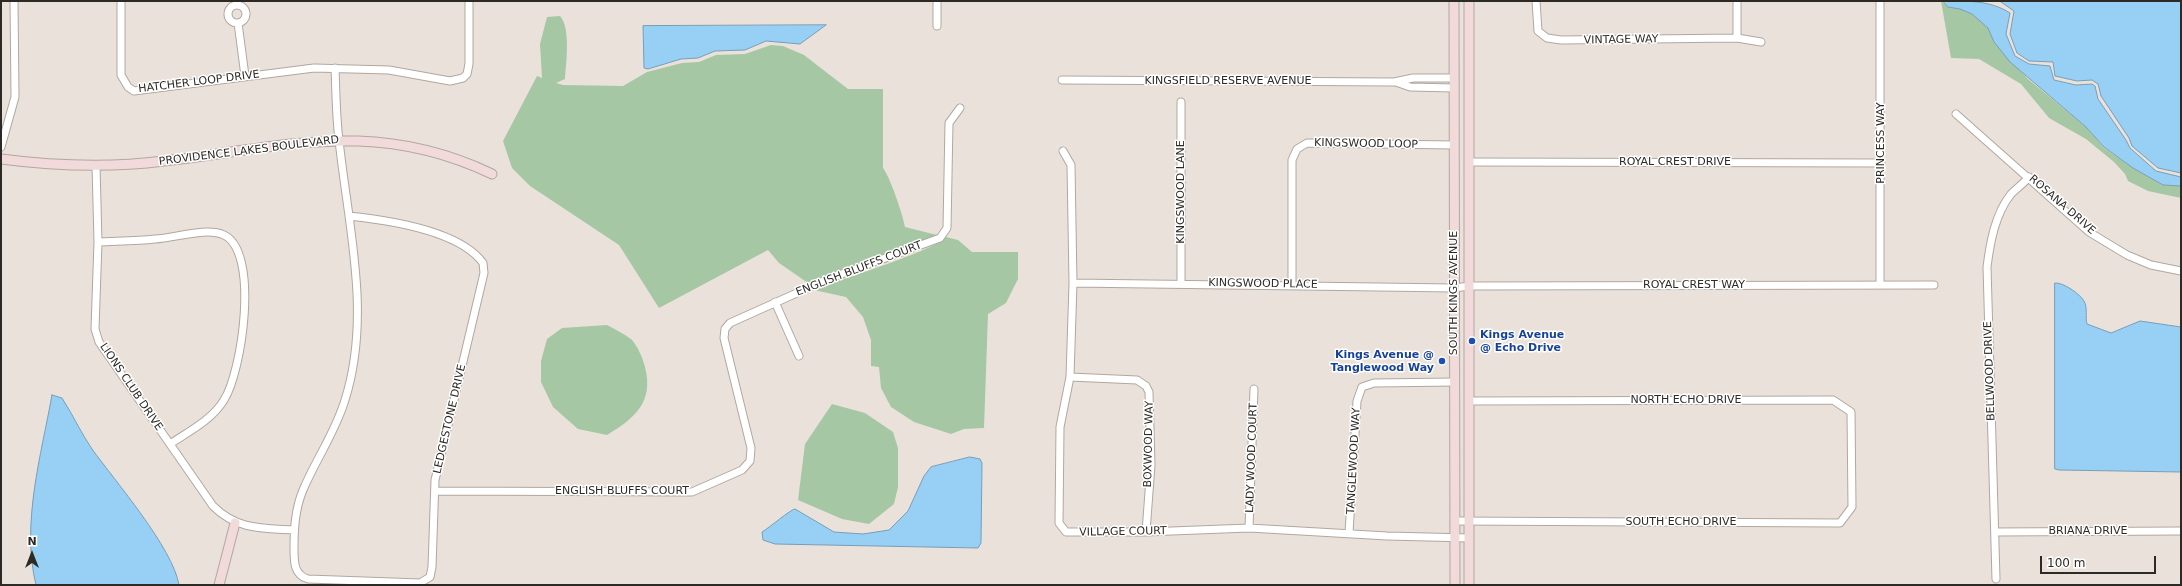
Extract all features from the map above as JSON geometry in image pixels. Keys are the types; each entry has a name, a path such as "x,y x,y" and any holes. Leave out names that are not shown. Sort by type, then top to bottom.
{"main road":[{"name":"SOUTH KINGS AVENUE","path":"1454,1 1455,585"},
{"name":"SOUTH KINGS AVENUE","path":"1469,585 1470,1"},
{"name":"PROVIDENCE LAKES BOULEVARD","path":"1,159 48,164 96,165 163,161 338,140 379,141 417,147 456,158 492,174"},
{"path":"219,585 235,522"}],"street":[{"path":"1,147 15,97 14,1"},
{"name":"HATCHER LOOP DRIVE","path":"121,1 121,76 128,87 134,90 294,70 335,68 389,70 450,81 463,78 467,74 469,64 469,1"},
{"path":"937,1 937,26"},
{"name":"VINTAGE WAY","path":"1536,1 1538,31 1547,38 1561,40 1737,38 1761,42"},
{"path":"1737,38 1738,1"},
{"name":"PRINCESS WAY","path":"1880,1 1880,285"},
{"path":"238,23 245,76"},
{"path":"335,68 338,140"},
{"name":"KINGSFIELD RESERVE AVENUE","path":"1062,80 1394,82 1413,78 1454,78"},
{"name":"KINGSFIELD RESERVE AVENUE","path":"1394,82 1410,87 1454,88"},
{"name":"KINGSWOOD LANE","path":"1181,102 1181,283"},
{"name":"ENGLISH BLUFFS COURT","path":"436,491 692,492 742,470 750,461 751,448 724,338 725,330 730,323 828,279 940,238 947,228 949,123 960,108"},
{"name":"ROSANA DRIVE","path":"1956,114 2029,177 2089,232 2127,255 2151,265 2181,271"},
{"name":"LEDGESTONE DRIVE","path":"338,140 354,254 358,313 351,378 337,426 303,490 296,514 294,530 295,567 304,578 420,583 430,577 432,568 436,491 435,480 484,273 484,263 468,249 435,233 400,223 349,216"},
{"name":"KINGSWOOD LOOP","path":"1292,285 1292,160 1297,149 1308,143 1454,144"},
{"name":"VILLAGE COURT","path":"1063,151 1071,165 1073,283 1070,377 1060,427 1059,522 1066,532 1146,532 1249,528 1387,536 1469,538"},
{"name":"ROYAL CREST DRIVE","path":"1470,162 1881,163"},
{"name":"LIONS CLUB DRIVE","path":"96,165 98,242 95,329 100,342 213,506 223,516 248,526 294,530"},
{"name":"BELLWOOD DRIVE","path":"1996,579 1987,267 1990,244 1996,225 2011,195 2029,177"},
{"path":"98,242 156,239 216,232 232,240 238,250 244,294 245,318 239,356 230,389 224,401 210,415 170,444"},
{"name":"KINGSWOOD PLACE","path":"1073,283 1181,283 1454,288"},
{"name":"ROYAL CREST WAY","path":"1454,288 1470,286 1934,285"},
{"path":"775,302 799,356"},
{"name":"BOXWOOD WAY","path":"1070,377 1137,380 1146,386 1149,392 1151,465 1146,532"},
{"name":"TANGLEWOOD WAY","path":"1349,533 1357,401 1362,387 1374,383 1455,382"},
{"name":"LADY WOOD COURT","path":"1249,528 1254,389"},
{"name":"NORTH ECHO DRIVE","path":"1470,401 1833,400 1851,412 1851,459"},
{"name":"SOUTH ECHO DRIVE","path":"1455,521 1840,523 1852,507 1851,459"},
{"name":"BRIANA DRIVE","path":"1995,532 2181,531"}],"green space":[{"path":"1941,1 1948,7 1960,9 1972,14 1988,28 1994,42 2028,79 2086,127 2104,148 2133,168 2163,185 2181,186 2181,198 2148,191 2128,181 2125,174 2114,162 2086,139 2049,118 2021,84 1979,59 1951,58"},
{"path":"560,16 566,29 567,55 565,79 556,83 563,85 623,86 647,72 682,63 699,62 716,55 745,54 771,45 783,46 804,55 848,89 883,89 883,168 896,196 905,227 937,235 808,283 779,263 768,250 659,308 619,245 530,186 512,168 503,141 537,76 542,78 540,44 547,17"},
{"path":"946,237 958,240 972,252 1018,252 1018,279 1006,303 988,314 984,428 964,429 951,434 914,422 891,407 881,388 879,367 871,366 871,340 863,317 846,297 814,290 906,257 939,243"},
{"path":"607,325 631,339 638,348 645,367 647,390 640,408 634,415 607,435 578,429 553,407 541,382 541,361 547,339 562,328"},
{"path":"832,404 865,413 893,432 898,448 898,487 894,504 869,524 842,519 798,500 805,444"}],"water":[{"path":"1943,1 1969,1 1986,3 2010,13 2006,34 2015,56 2029,64 2050,66 2054,80 2076,85 2092,84 2095,86 2098,99 2130,148 2156,171 2181,177 2181,186 2163,185 2133,168 2104,147 2086,127 2010,62 1994,42 1988,28 1972,14 1960,9 1948,7"},
{"path":"1997,1 2181,1 2181,173 2158,168 2132,146 2129,138 2101,96 2098,84 2092,80 2077,81 2055,76 2053,62 2029,61 2017,53 2010,34 2014,11"},
{"path":"826,25 800,44 766,41 745,50 715,51 698,58 681,59 648,69 644,68 643,26"},
{"path":"2055,283 2067,286 2082,298 2086,307 2087,324 2111,333 2140,321 2181,327 2181,472 2055,469"},
{"path":"52,395 62,398 92,449 155,534 174,570 179,585 36,585 32,562 31,538 34,490"},
{"path":"970,457 980,459 982,463 981,543 978,548 775,544 763,540 762,532 795,509 834,532 863,534 889,530 908,511 924,476 931,467"}],"place":[{"name":"Kings Avenue @ Echo Drive","path":"1472,341"},
{"name":"Kings Avenue @ Tanglewood Way","path":"1442,361"}]}
